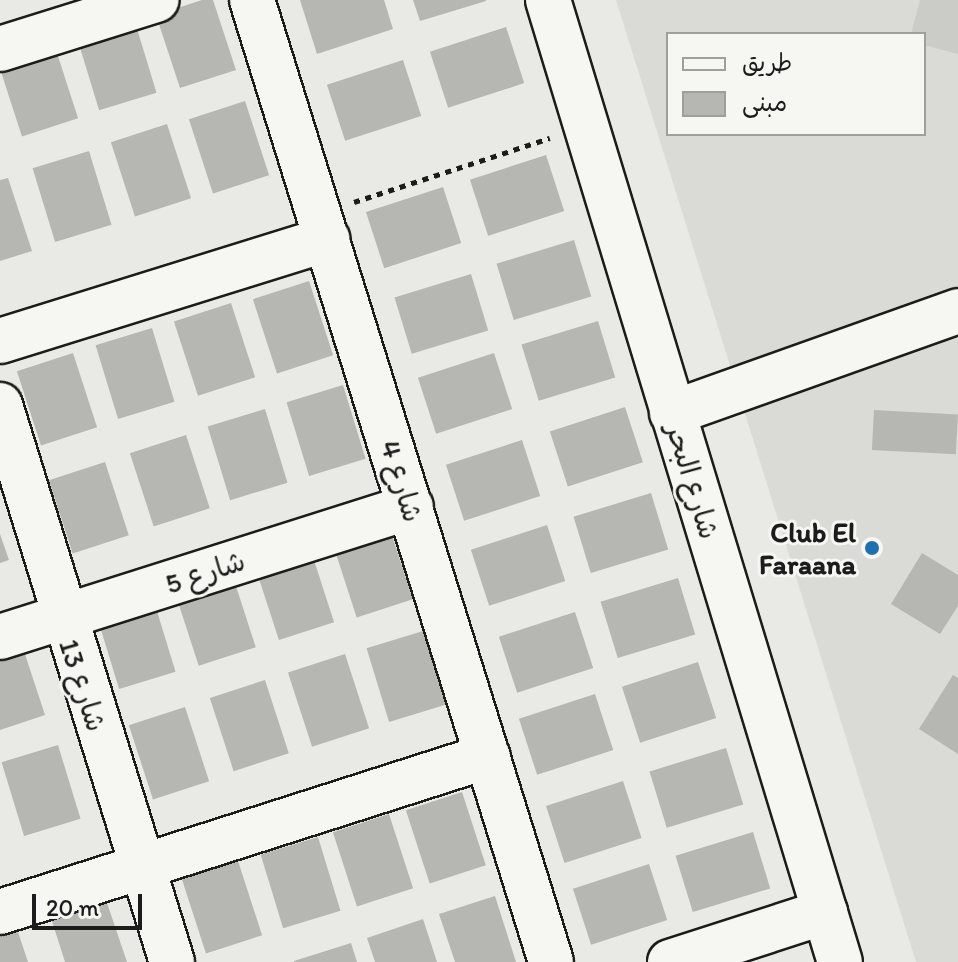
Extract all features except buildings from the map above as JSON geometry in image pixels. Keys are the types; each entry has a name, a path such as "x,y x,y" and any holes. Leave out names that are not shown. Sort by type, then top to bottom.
{"street":[{"path":"0,49 156,0"},
{"name":"شارع 4","path":"252,0 551,962"},
{"name":"شارع البحر","path":"548,0 839,962"},
{"path":"0,341 323,226"},
{"path":"672,413 958,311"},
{"name":"شارع 13","path":"0,405 62,618 172,962"},
{"name":"شارع 5","path":"0,637 411,507"},
{"path":"0,912 488,756"},
{"path":"670,962 825,912"}],"path":[{"path":"323,226 585,127"}],"shaded area":[{"name":"Club El Faraana","path":"616,0 958,0 958,962 916,962"},
{"path":"920,0 958,0 958,54 926,46 926,32 912,32"}],"place":[{"name":"Club El Faraana","path":"872,548"}]}
